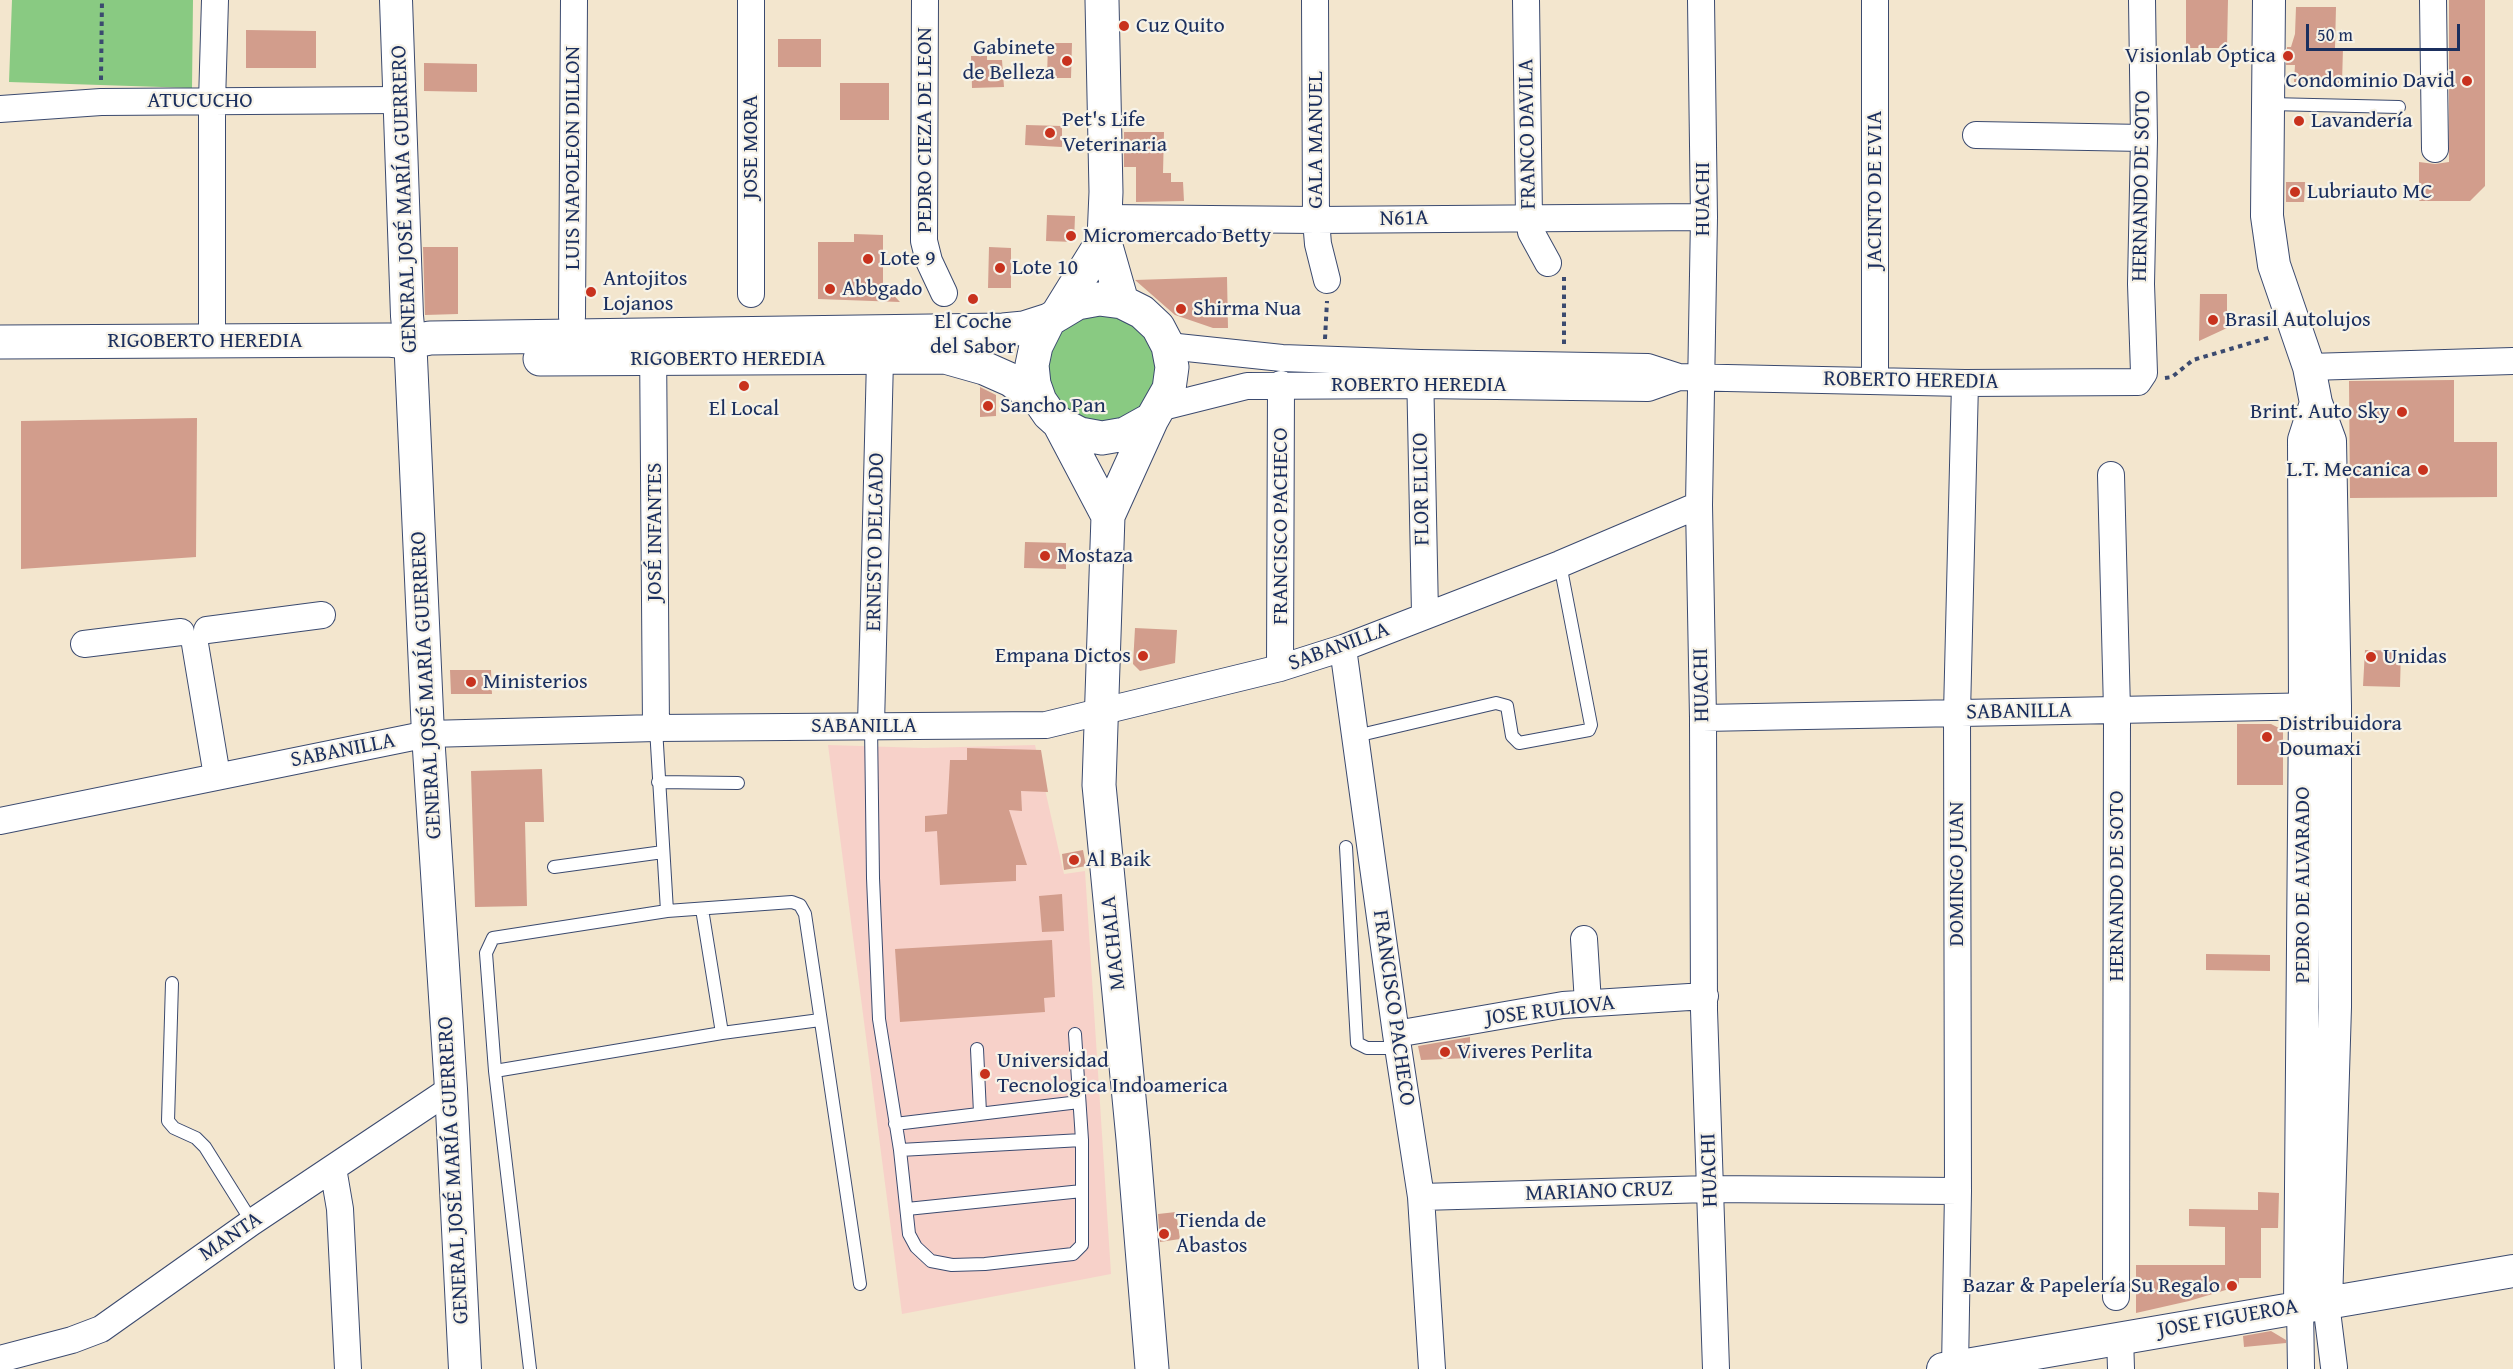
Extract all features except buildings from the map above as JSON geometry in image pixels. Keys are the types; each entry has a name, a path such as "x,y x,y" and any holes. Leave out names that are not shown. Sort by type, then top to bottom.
{"main road":[{"path":"1102,0 1105,228 1122,302"},
{"path":"1050,412 1034,384 1032,365 1036,346 1105,228"},
{"name":"RIGOBERTO HEREDIA","path":"0,342 388,340 409,342 430,338 880,359 945,357 961,360 1011,380 1080,434 1102,438 1125,434 1156,414 1169,389 1172,368 1168,346 1158,327 1142,312 1122,302 1100,299 1077,303 1053,317 1024,328 653,347"},
{"name":"MACHALA","path":"1050,412 1108,516"},
{"name":"MACHALA","path":"1152,1369 1133,1139 1099,785 1108,516 1156,414"}],"street":[{"path":"212,342 212,102 215,0"},
{"name":"GENERAL JOSÉ MARÍA GUERRERO","path":"396,0 409,342 428,734 451,1089 465,1369"},
{"name":"LUIS NAPOLEON DILLON","path":"572,317 574,0"},
{"name":"JOSE MORA","path":"752,0 752,294"},
{"name":"PEDRO CIEZA DE LEON","path":"925,0 924,242 929,261 944,293"},
{"name":"GALA MANUEL","path":"1315,0 1316,220 1318,244 1328,280"},
{"name":"FRANCO DAVILA","path":"1526,0 1529,218 1531,232 1548,263"},
{"name":"HUACHI","path":"1701,0 1704,217 1690,378 1698,505 1703,718 1705,996 1716,1369"},
{"name":"JACINTO DE EVIA","path":"1875,0 1875,379"},
{"name":"HERNANDO DE SOTO","path":"2142,0 2143,376"},
{"name":"PEDRO DE ALVARADO","path":"2269,0 2268,216 2274,265 2308,367 2316,403 2304,440 2320,706 2313,1305 2301,1368"},
{"path":"2433,0 2435,149"},
{"name":"ATUCUCHO","path":"0,109 101,102 399,100"},
{"path":"1976,135 2144,138"},
{"name":"N61A","path":"1105,228 1316,220 1704,217"},
{"name":"ROBERTO HEREDIA","path":"1168,346 1248,355 1325,359 1420,374 1648,388 1690,378 1875,379 1965,383 2130,383 2138,382 2143,376"},
{"name":"JOSÉ INFANTES","path":"653,347 656,728"},
{"name":"ERNESTO DELGADO","path":"871,726 880,359"},
{"path":"2308,367 2513,361"},
{"name":"ROBERTO HEREDIA","path":"1156,414 1247,386 1420,374 1564,366 1647,367 1690,378"},
{"name":"FLOR ELICIO","path":"1420,374 1425,614"},
{"name":"DOMINGO JUAN","path":"1951,1368 1958,1191 1957,713 1965,383"},
{"name":"FRANCISCO PACHECO","path":"1280,668 1281,384"},
{"name":"HERNANDO DE SOTO","path":"2111,475 2117,710 2116,1297"},
{"name":"SABANILLA","path":"0,821 428,734 656,728 1046,725 1280,668 1343,648 1425,614 1560,564 1698,505"},
{"path":"84,644 194,636 322,615"},
{"path":"194,636 217,776"},
{"name":"FRANCISCO PACHECO","path":"1343,648 1397,1041 1421,1197 1432,1369"},
{"name":"SABANILLA","path":"1703,718 2320,706"},
{"path":"1584,939 1588,1003"},
{"name":"JOSE RULIOVA","path":"1397,1041 1588,1003 1705,996"},
{"name":"MANTA","path":"0,1359 72,1340 100,1329 252,1222 451,1089"},
{"path":"333,1167 340,1209 348,1369"},
{"name":"MARIANO CRUZ","path":"1421,1197 1710,1189 1958,1191"},
{"name":"JOSE FIGUEROA","path":"1951,1368 2120,1337 2513,1271"},
{"name":"PEDRO DE ALVARADO","path":"2313,1305 2335,1368"},
{"path":"2120,1337 2121,1369"},
{"path":"2301,1368 2335,1368"}],"lane":[{"path":"2269,104 2399,107"},
{"path":"1356,736 1496,703 1507,706 1512,736 1519,743 1589,730 1591,724 1560,564"},
{"path":"871,726 873,878 879,1019 900,1150 909,1234 916,1247 931,1261 952,1265 985,1264 1073,1254 1082,1245 1082,1140 1075,1034"},
{"path":"656,728 667,911"},
{"path":"658,782 738,783"},
{"path":"1346,847 1357,1043 1367,1048 1397,1041"},
{"path":"554,867 663,852"},
{"path":"530,1369 495,1071 486,953 494,938 667,911 792,902 800,905 805,914 860,1284"},
{"path":"702,909 722,1033"},
{"path":"172,983 168,1120 174,1128 196,1138 205,1147 252,1222"},
{"path":"495,1071 722,1033 820,1020"},
{"path":"977,1049 980,1113"},
{"path":"895,1124 1079,1102"},
{"path":"900,1150 1082,1140"},
{"path":"907,1209 1082,1191"}],"path":[{"path":"101,102 102,0"},
{"path":"1548,263 1564,275 1564,366"},
{"path":"1325,359 1328,280"},
{"path":"2143,376 2172,377 2193,360 2295,330"}],"shaded area":[{"name":"Universidad Tecnologica Indoamerica","path":"828,745 924,748 1035,745 1064,874 1085,871 1111,1274 902,1314"}],"green space":[{"path":"12,0 193,0 192,88 9,82"},
{"path":"1115,308 1159,346 1151,405 1098,430 1047,399 1046,340 1058,324"}],"place":[{"name":"Cuz Quito","path":"1124,26"},
{"name":"Visionlab Óptica","path":"2288,56"},
{"name":"Gabinete de Belleza","path":"1067,61"},
{"name":"Condominio David","path":"2467,81"},
{"name":"Lavandería","path":"2299,121"},
{"name":"Pet's Life Veterinaria","path":"1050,133"},
{"name":"Lubriauto MC","path":"2295,192"},
{"name":"Micromercado Betty","path":"1071,236"},
{"name":"Lote 9","path":"868,259"},
{"name":"Lote 10","path":"1000,268"},
{"name":"Abbgado","path":"830,289"},
{"name":"Antojitos Lojanos","path":"591,292"},
{"name":"El Coche del Sabor","path":"973,299"},
{"name":"Shirma Nua","path":"1181,309"},
{"name":"Brasil Autolujos","path":"2213,320"},
{"name":"El Local","path":"744,386"},
{"name":"Sancho Pan","path":"988,406"},
{"name":"Brint. Auto Sky","path":"2402,412"},
{"name":"L.T. Mecanica","path":"2423,470"},
{"name":"Mostaza","path":"1045,556"},
{"name":"Empana Dictos","path":"1143,656"},
{"name":"Unidas","path":"2371,657"},
{"name":"Ministerios","path":"471,682"},
{"name":"Distribuidora Doumaxi","path":"2267,737"},
{"name":"Al Baik","path":"1074,860"},
{"name":"Viveres Perlita","path":"1445,1052"},
{"name":"Universidad Tecnologica Indoamerica","path":"985,1074"},
{"name":"Tienda de Abastos","path":"1164,1234"},
{"name":"Bazar & Papelería Su Regalo","path":"2232,1286"}]}
